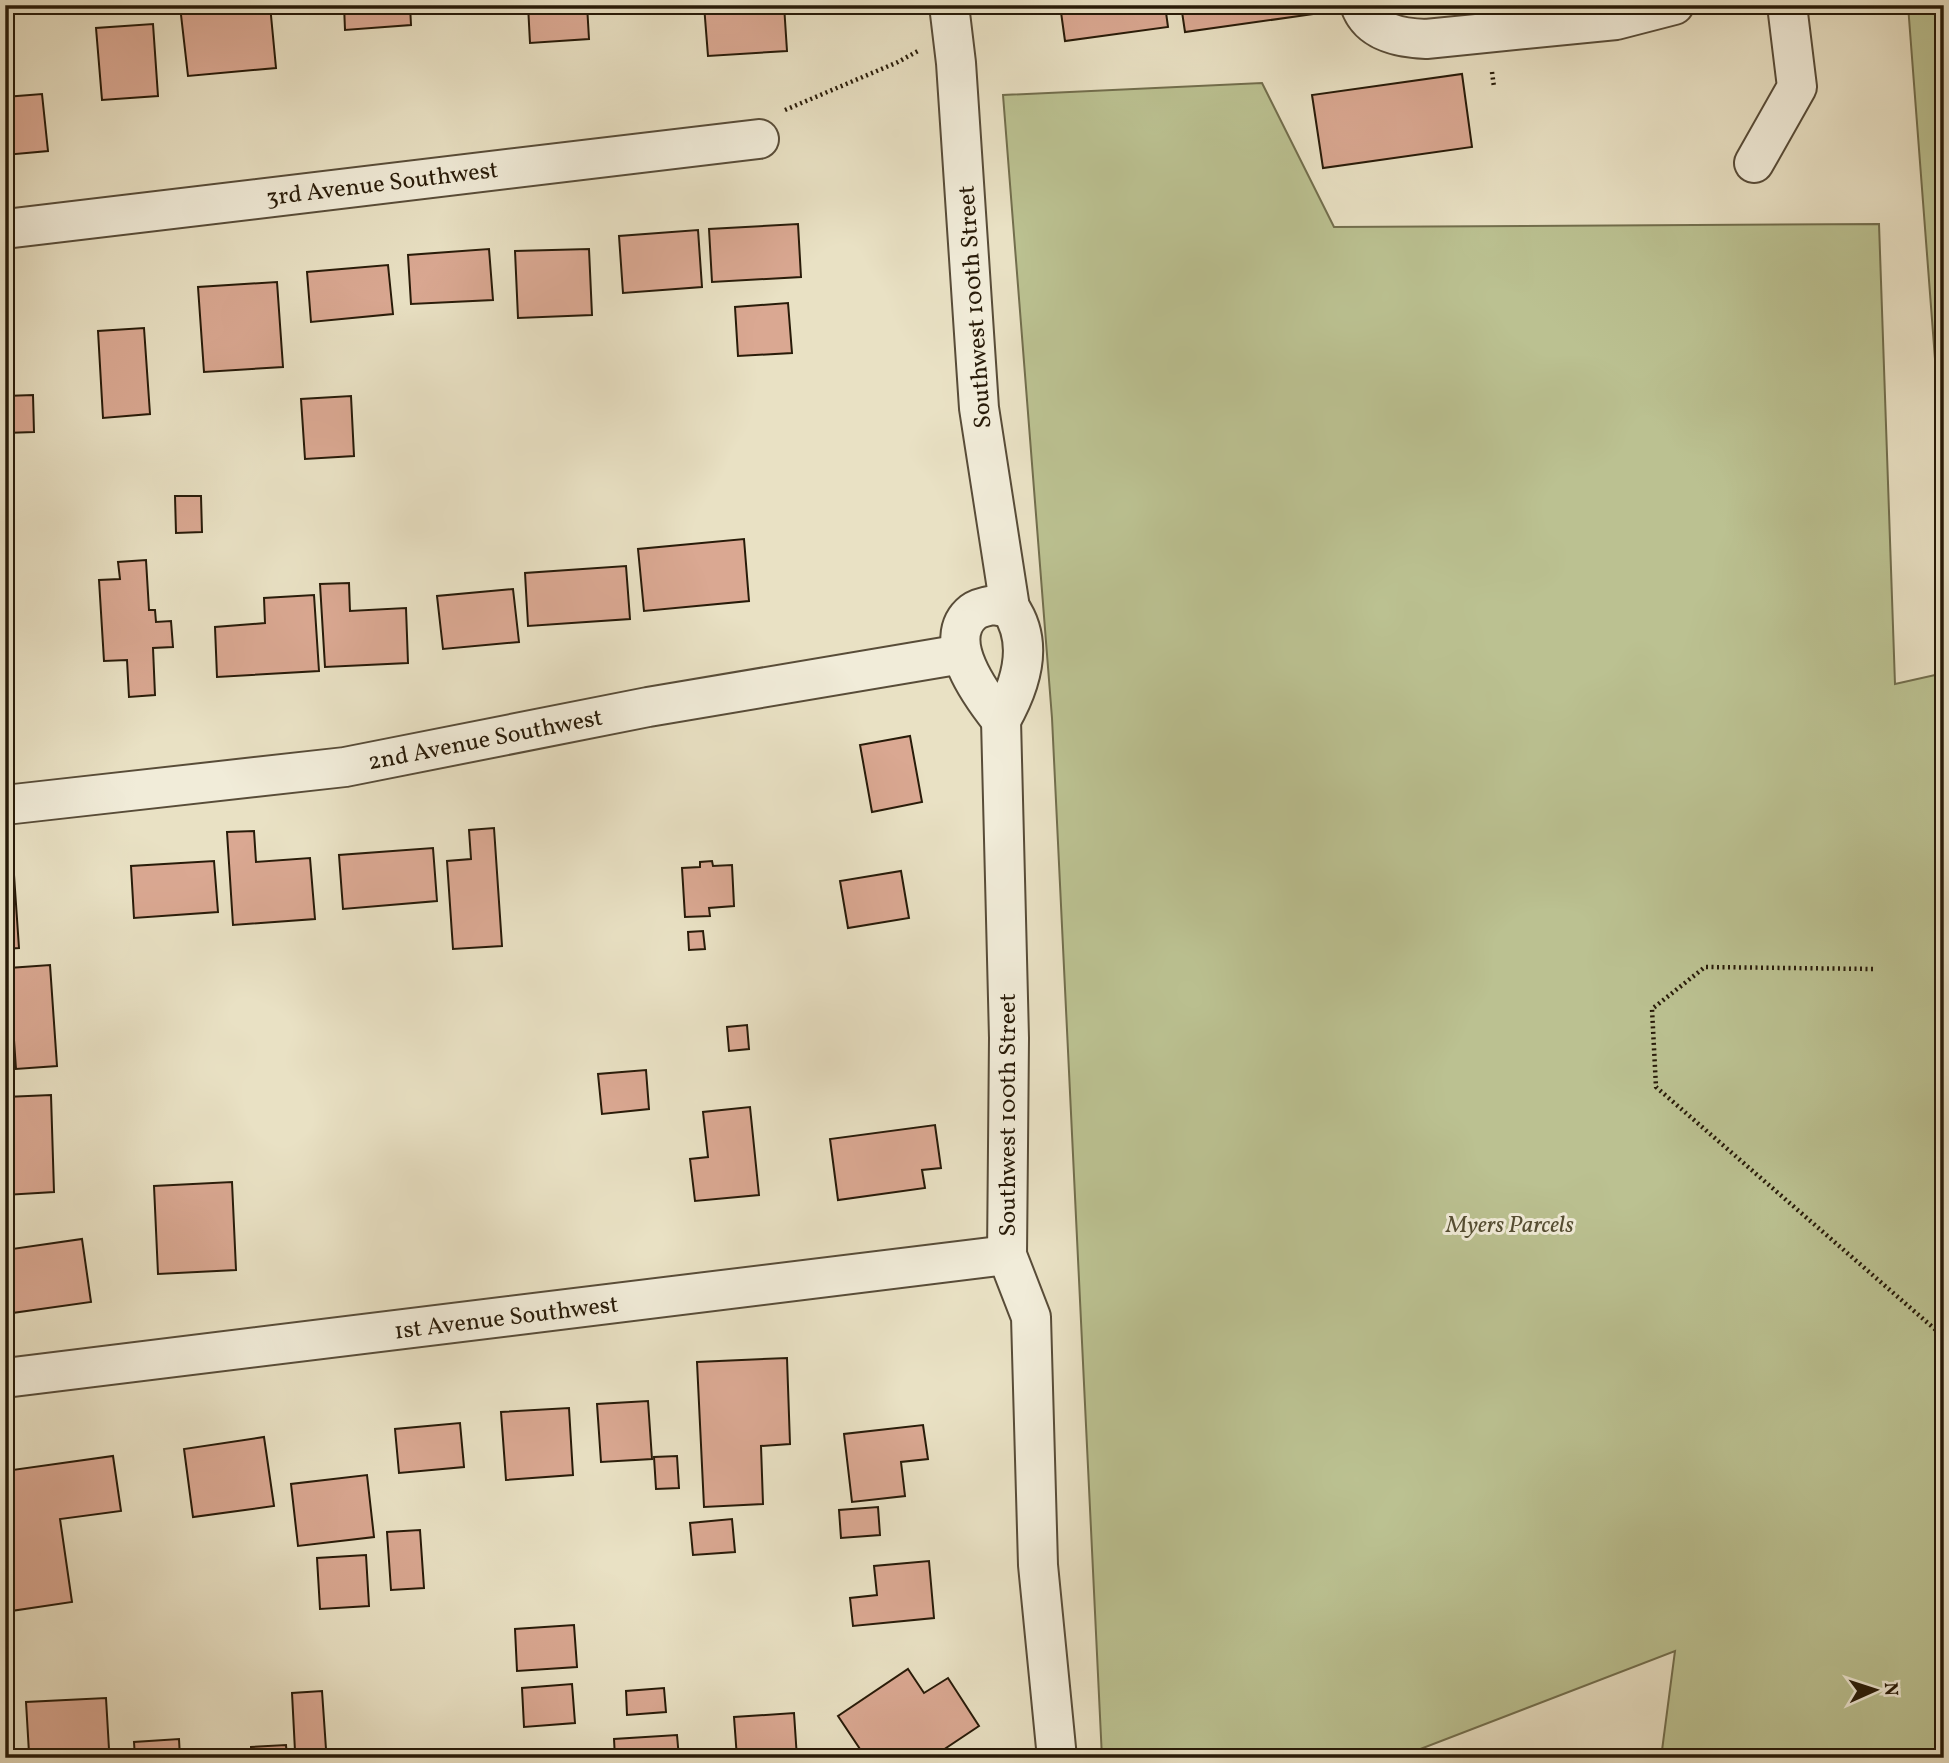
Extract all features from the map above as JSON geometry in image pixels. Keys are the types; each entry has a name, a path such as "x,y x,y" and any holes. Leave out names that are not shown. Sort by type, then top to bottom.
{"street":[{"path":"1360,5 1377,27 1398,37 1426,39 1616,20 1674,5"},
{"path":"1754,163 1797,87 1787,5"},
{"name":"Southwest 100th Street","path":"952,33 979,408 1010,608 1022,633 1024,648 1015,696 1002,720 1009,1038 1007,1255 1031,1317 1038,1565 1057,1758"},
{"name":"3rd Avenue Southwest","path":"5,229 759,139"},
{"path":"1002,720 983,697 962,654 960,638 962,625 974,610 994,605 1010,608"},
{"name":"2nd Avenue Southwest","path":"5,804 345,767 660,705 962,654"},
{"name":"1st Avenue Southwest","path":"5,1378 1007,1255"}],"path":[{"path":"759,139 782,111 898,62 952,33"},
{"path":"1873,970 1705,967 1652,1009 1656,1087 1944,1337"}],"green space":[{"path":"1908,5 1944,5 1944,477"},
{"name":"Myers Parcels","path":"1262,83 1334,227 1879,224 1895,684 1944,673 1944,1758 1661,1758 1675,1651 1397,1758 1102,1758 1052,718 1003,95"}],"building":[{"path":"74,5 137,5 137,8 74,12"},
{"path":"270,5 276,68 188,76 180,6"},
{"path":"344,5 410,5 411,25 345,30"},
{"path":"528,5 587,5 589,39 530,43"},
{"path":"704,5 784,5 787,51 708,56"},
{"path":"1060,5 1165,5 1168,27 1065,41"},
{"path":"1181,5 1320,5 1321,13 1185,32"},
{"path":"153,24 158,96 102,100 96,28"},
{"path":"1462,74 1472,147 1323,168 1312,95"},
{"path":"42,94 48,151 5,155 5,97"},
{"path":"798,224 801,277 712,282 709,229"},
{"path":"698,230 702,287 623,293 619,236"},
{"path":"489,249 493,300 411,304 408,255"},
{"path":"589,249 592,315 518,318 515,251"},
{"path":"388,265 393,314 311,322 307,272"},
{"path":"277,282 283,367 204,372 198,287"},
{"path":"788,303 792,353 738,356 735,307"},
{"path":"144,328 150,414 103,418 98,331"},
{"path":"5,354 8,354 12,386 5,387"},
{"path":"33,395 34,432 5,433 5,396"},
{"path":"351,396 354,456 305,459 301,399"},
{"path":"175,496 201,496 202,532 176,533"},
{"path":"744,539 749,601 644,611 638,549"},
{"path":"146,560 149,610 155,610 156,622 171,621 173,647 153,648 155,695 129,697 127,660 104,661 99,580 120,579 118,562"},
{"path":"626,566 630,619 528,626 525,573"},
{"path":"349,583 350,611 406,608 408,663 325,667 320,584"},
{"path":"513,589 519,642 443,649 437,596"},
{"path":"314,595 319,671 217,677 215,627 265,623 264,598"},
{"path":"5,616 12,697 5,698"},
{"path":"910,736 922,802 872,812 860,745"},
{"path":"494,828 502,946 453,949 447,861 471,859 469,830"},
{"path":"254,831 256,862 310,858 315,919 233,925 227,832"},
{"path":"433,848 437,901 343,909 339,855"},
{"path":"214,861 218,912 134,918 131,866"},
{"path":"712,861 713,866 732,865 734,906 709,908 710,916 685,917 682,868 700,867 700,862"},
{"path":"901,871 909,918 848,928 840,881"},
{"path":"5,875 14,875 19,948 5,949"},
{"path":"703,931 705,949 689,950 688,932"},
{"path":"50,965 57,1066 16,1069 9,968"},
{"path":"747,1025 749,1049 729,1051 727,1027"},
{"path":"646,1070 649,1109 602,1114 598,1074"},
{"path":"51,1095 54,1192 5,1195 5,1097"},
{"path":"750,1107 759,1195 695,1201 690,1159 708,1157 703,1112"},
{"path":"935,1125 941,1168 922,1170 925,1188 838,1200 830,1139"},
{"path":"232,1182 236,1270 158,1274 154,1186"},
{"path":"82,1239 91,1302 5,1314 5,1250"},
{"path":"787,1358 790,1444 761,1446 763,1504 704,1507 697,1362"},
{"path":"648,1401 652,1459 601,1462 597,1404"},
{"path":"569,1408 573,1475 506,1480 501,1412"},
{"path":"460,1423 464,1467 399,1473 395,1429"},
{"path":"923,1425 928,1459 901,1462 905,1496 852,1502 844,1434"},
{"path":"264,1437 274,1506 193,1517 184,1449"},
{"path":"113,1456 121,1511 60,1519 72,1602 11,1611 5,1570 5,1471"},
{"path":"677,1456 679,1488 656,1489 654,1457"},
{"path":"367,1475 374,1537 298,1546 291,1484"},
{"path":"878,1507 880,1535 841,1538 839,1510"},
{"path":"732,1519 735,1552 693,1555 690,1523"},
{"path":"420,1530 424,1588 391,1590 387,1532"},
{"path":"366,1555 369,1606 320,1609 317,1558"},
{"path":"929,1561 934,1618 853,1626 850,1598 877,1595 874,1566"},
{"path":"574,1625 577,1667 517,1671 515,1629"},
{"path":"908,1669 924,1693 948,1678 979,1726 931,1758 866,1758 838,1716"},
{"path":"572,1684 575,1723 524,1727 522,1688"},
{"path":"664,1688 666,1712 627,1715 626,1691"},
{"path":"322,1691 326,1749 295,1751 292,1693"},
{"path":"106,1698 109,1749 29,1753 26,1702"},
{"path":"794,1713 797,1758 737,1758 734,1717"},
{"path":"677,1735 679,1758 615,1758 614,1739"},
{"path":"179,1739 180,1758 135,1758 134,1742"},
{"path":"286,1745 287,1758 251,1758 251,1747"}]}
